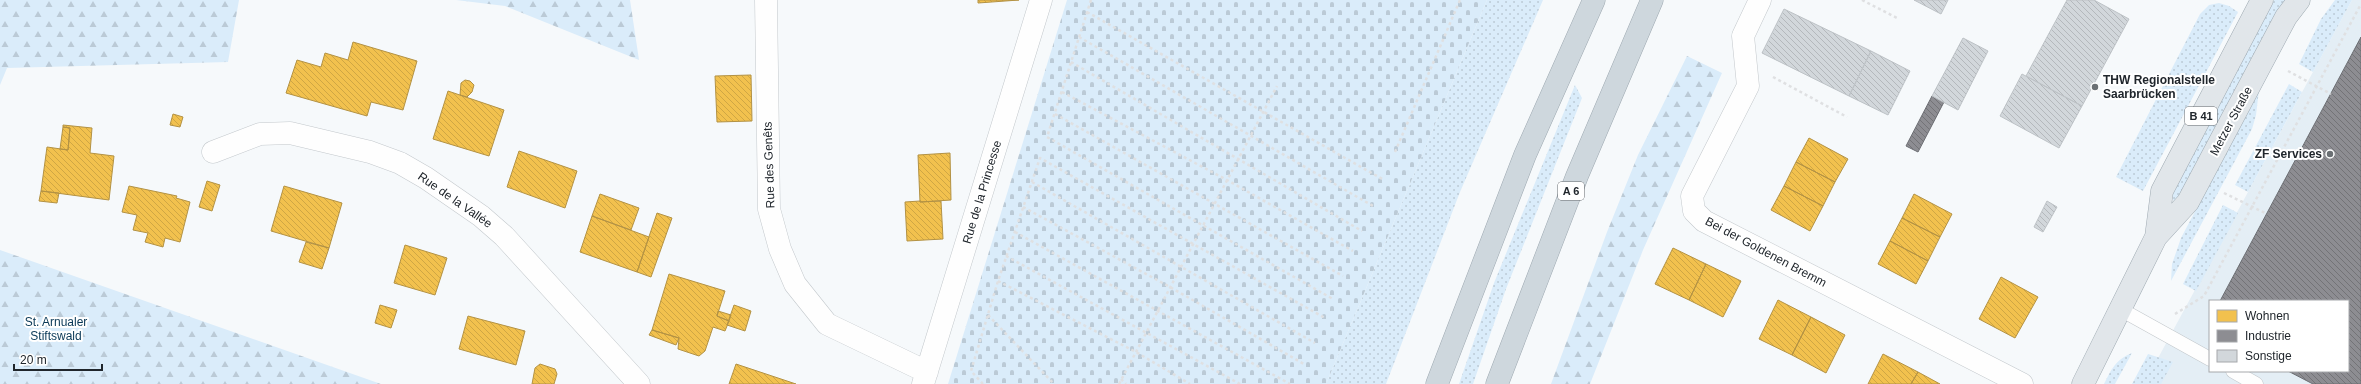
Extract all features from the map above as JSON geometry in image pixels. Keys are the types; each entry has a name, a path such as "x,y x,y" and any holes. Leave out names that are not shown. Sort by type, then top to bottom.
{"highway":[{"path":"1437,384 1525,155 1594,0"},
{"name":"A 6","path":"1497,384 1577,176 1652,0"}],"main road":[{"name":"Metzer Straße","path":"2156,237 2162,190 2262,0"},
{"name":"Metzer Straße","path":"2083,384 2156,237 2188,202 2286,17 2299,0"}],"street":[{"name":"Rue des Genêts","path":"766,0 769,209 780,249 795,284 827,324 925,378"},
{"name":"Rue de la Princesse","path":"925,378 1041,0"},
{"name":"Bei der Goldenen Bremm","path":"1760,0 1743,36 1747,63 1748,86 1692,196 1694,212 1704,221 2022,384"},
{"name":"Rue de la Vallée","path":"213,152 260,134 290,133 370,152 400,163 482,216 504,236 639,384"}],"lane":[{"path":"2120,310 2209,358"},
{"path":"2235,372 2256,384"}],"path":[{"path":"1091,0 1047,137 1204,224 1333,299"},
{"path":"1395,152 1460,0"},
{"path":"1862,0 1897,18"},
{"path":"2154,328 2204,296 2361,4"},
{"path":"1087,12 1384,180"},
{"path":"1079,37 1373,206"},
{"path":"1071,62 1239,158 1362,231"},
{"path":"1747,63 1847,117"},
{"path":"2288,71 2331,94"},
{"path":"1119,384 1277,86"},
{"path":"1062,92 1227,180 1353,251"},
{"path":"1055,114 1343,276"},
{"path":"983,384 971,372 1006,256 1040,158 1325,318"},
{"path":"1032,182 1315,342"},
{"path":"2224,192 2267,214"},
{"path":"1023,207 1170,287 1304,364"},
{"path":"1015,232 1290,384"},
{"path":"1006,256 1240,384"},
{"path":"998,281 1136,352 1190,384"},
{"path":"987,315 1054,384"},
{"path":"1121,379 1126,384"}],"shaded area":[{"name":"ZF Services","path":"2352,0 2361,0 2361,384 2144,384"}],"green space":[{"path":"0,0 239,0 228,62 7,68 0,85"},
{"path":"456,0 630,0 639,60 505,6"},
{"path":"1067,0 1487,0 1326,384 948,384"},
{"path":"1487,0 1543,0 1460,192 1386,384 1326,384"},
{"path":"2274,0 2287,0 2179,200 2174,201 2171,196"},
{"path":"2335,0 2352,0 2313,72 2299,64 2321,19"},
{"path":"2219,3 2229,6 2238,12 2143,191 2116,177 2200,14 2209,5"},
{"path":"1687,56 1722,73 1643,250 1590,384 1551,384 1607,232 1638,155"},
{"path":"2289,84 2302,92 2248,192 2235,185"},
{"path":"1575,85 1582,98 1506,289 1473,384 1459,384 1494,283"},
{"path":"2259,90 2256,115 2252,129 2171,281 2172,264 2181,238"},
{"path":"2223,205 2238,213 2196,291 2183,284"},
{"name":"St. Arnualer Stiftswald","path":"0,250 381,384 0,384"},
{"path":"2132,353 2115,384 2104,384 2118,362 2126,355"},
{"path":"2148,354 2173,362 2161,384 2132,384"}],"building: Wohnen":[{"path":"978,0 1019,0 978,3"},
{"path":"353,42 417,61 403,110 371,102 367,116 286,93 297,60 321,67 325,53 348,60"},
{"path":"751,75 752,121 717,122 715,76"},
{"path":"465,80 470,81 474,85 472,92 467,97 460,95 461,83"},
{"path":"448,91 504,110 489,156 433,139"},
{"path":"173,114 183,117 180,127 170,125"},
{"path":"63,125 92,128 90,153 114,156 109,200 41,191 47,147 68,150 70,128 63,127"},
{"path":"63,127 70,128 68,150 60,149"},
{"path":"1809,138 1848,159 1835,182 1796,162"},
{"path":"519,151 577,171 565,208 507,187"},
{"path":"950,153 951,200 920,202 918,155"},
{"path":"1796,162 1835,182 1823,206 1784,186"},
{"path":"207,181 220,185 212,211 199,207"},
{"path":"129,186 177,196 176,198 190,202 180,242 165,238 163,247 145,242 148,233 133,230 137,215 122,212"},
{"path":"284,186 342,203 329,248 271,231"},
{"path":"1784,186 1823,206 1810,231 1771,210"},
{"path":"41,191 59,193 57,203 39,201"},
{"path":"600,194 639,208 631,230 592,216"},
{"path":"1914,194 1952,214 1940,237 1902,218"},
{"path":"941,201 943,239 907,241 905,202"},
{"path":"657,213 672,218 651,277 637,272"},
{"path":"592,216 649,237 637,272 580,252"},
{"path":"1902,218 1940,237 1928,261 1890,241"},
{"path":"1890,241 1928,261 1916,284 1878,264"},
{"path":"306,242 329,248 322,269 299,262"},
{"path":"405,245 447,258 435,295 394,283"},
{"path":"1673,248 1706,264 1689,300 1655,284"},
{"path":"1706,264 1741,281 1723,317 1689,300"},
{"path":"669,274 725,291 717,316 729,321 725,331 713,327 705,351 699,356 678,349 679,338 652,330"},
{"path":"2001,277 2038,297 2015,338 1979,319"},
{"path":"1778,300 1811,317 1792,355 1759,339"},
{"path":"380,305 397,310 391,328 375,323"},
{"path":"734,305 751,311 745,331 727,325"},
{"path":"718,311 731,315 729,321 717,316"},
{"path":"468,316 525,331 516,365 459,349"},
{"path":"1811,317 1845,335 1826,373 1792,355"},
{"path":"652,330 679,338 676,345 649,335"},
{"path":"1883,354 1918,372 1911,384 1868,384"},
{"path":"540,364 555,369 557,374 554,384 532,384 535,368"},
{"path":"736,364 796,384 729,384"},
{"path":"1918,372 1940,384 1911,384"}],"building: Industrie":[{"name":"ZF Services","path":"2361,37 2361,384 2313,384 2290,372 2349,372 2349,300 2221,300"},
{"path":"1932,96 1944,102 1918,152 1906,146"}],"building: Sonstige":[{"path":"1914,0 1948,0 1941,14"},
{"path":"2067,0 2094,0 2129,19 2082,106 2026,76"},
{"path":"1784,9 1871,51 1849,96 1762,53"},
{"path":"1963,38 1988,51 1958,110 1932,96"},
{"path":"1871,51 1910,71 1888,115 1849,96"},
{"path":"2022,74 2082,106 2059,148 2000,116"},
{"path":"2047,201 2057,207 2043,232 2034,227"}],"place":[{"name":"THW Regionalstelle Saarbrücken","path":"2095,87"},
{"name":"ZF Services","path":"2330,154"}]}
